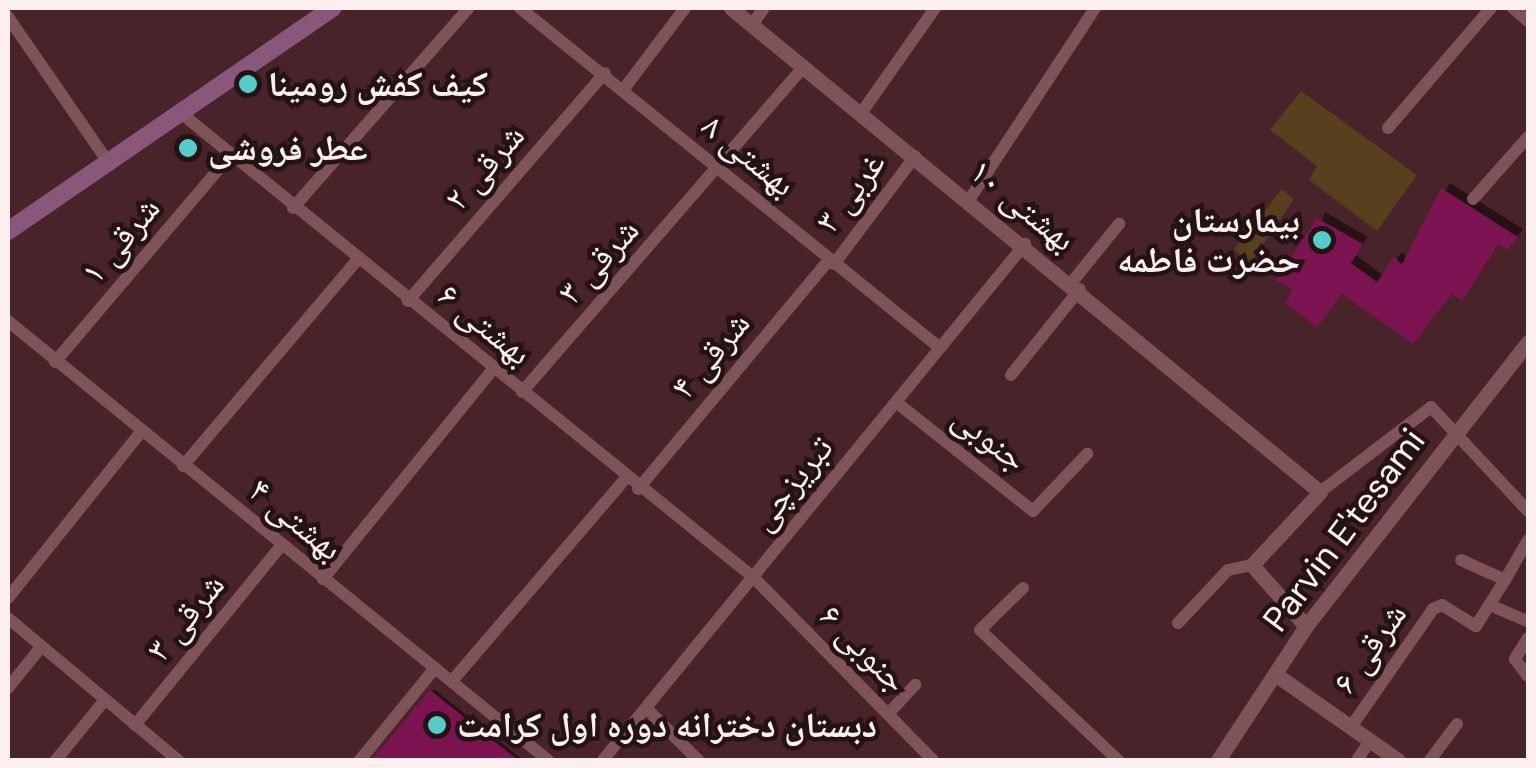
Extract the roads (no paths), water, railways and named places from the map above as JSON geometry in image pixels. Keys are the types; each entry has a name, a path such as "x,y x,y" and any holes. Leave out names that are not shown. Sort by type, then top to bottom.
{"main road":[{"path":"8,231 110,165 333,8"}],"street":[{"path":"293,208 469,8"},
{"name":"بهشتی ۸","path":"520,8 940,348"},
{"path":"623,90 685,8"},
{"name":"بهشتی ۱۰","path":"731,8 1025,244 1320,492"},
{"path":"752,25 764,8"},
{"path":"862,112 935,8"},
{"path":"969,200 1095,8"},
{"path":"1388,128 1491,8"},
{"path":"1514,8 1528,20"},
{"path":"9,12 110,165"},
{"name":"شرقی ۳","path":"522,392 720,170 804,66"},
{"name":"شرقی ۲","path":"408,300 605,73"},
{"name":"بهشتی ۶","path":"182,114 638,489 753,577"},
{"path":"1473,199 1528,137"},
{"name":"شرقی ۱","path":"55,362 230,156"},
{"name":"غربی ۳","path":"831,262 914,156"},
{"path":"1012,376 1119,224"},
{"name":"تبریزچی","path":"611,758 646,708 1025,244"},
{"path":"183,466 357,260"},
{"name":"شرقی ۴","path":"638,489 831,262"},
{"name":"بهشتی ۴","path":"8,321 548,760"},
{"name":"Parvin E'tesami","path":"1218,760 1306,626 1528,342"},
{"path":"323,579 493,369"},
{"name":"جنوبی","path":"896,402 1033,510 1087,454"},
{"path":"1178,623 1228,570 1252,565 1320,492 1431,407 1528,511"},
{"path":"8,598 141,432"},
{"path":"452,682 626,479"},
{"path":"1528,540 1492,606 1528,621"},
{"name":"۳ شرقی","path":"135,725 281,546"},
{"path":"1462,560 1505,580"},
{"path":"1252,565 1306,626"},
{"name":"جنوبی ۶","path":"753,577 933,760"},
{"path":"1024,588 980,630 1118,760"},
{"name":"شرقی ۶","path":"1351,728 1438,605 1476,626 1492,606"},
{"path":"8,618 178,760"},
{"path":"1528,638 1515,660 1528,676"},
{"path":"8,688 42,647"},
{"path":"360,760 435,668"},
{"path":"1275,674 1398,760"},
{"path":"888,714 915,685"},
{"path":"56,760 106,700"},
{"path":"646,708 698,760"},
{"path":"1430,760 1457,724"},
{"path":"1357,760 1370,741"}],"place":[{"name":"کیف کفش رومینا","path":"248,84"},
{"name":"عطر فروشی","path":"188,148"},
{"name":"بیمارستان حضرت فاطمه","path":"1322,240"},
{"name":"دبستان دخترانه دوره اول کرامت","path":"437,725"}]}
